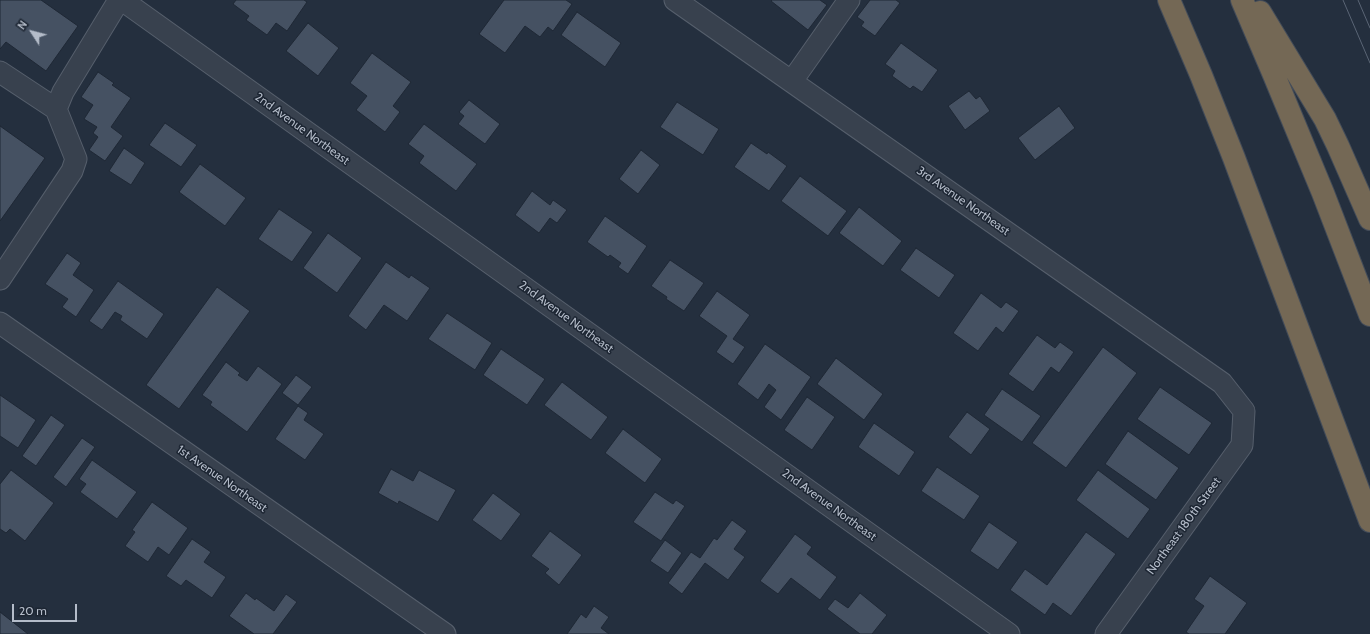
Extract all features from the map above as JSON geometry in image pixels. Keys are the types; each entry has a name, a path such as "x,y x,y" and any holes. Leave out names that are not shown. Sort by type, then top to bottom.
{"highway":[{"path":"1169,0 1234,158 1370,521"},
{"path":"1242,0 1278,82 1370,315"},
{"path":"1252,0 1325,119 1370,219"}],"street":[{"path":"56,109 63,92 119,0"},
{"name":"2nd Avenue Northeast","path":"122,0 1009,634"},
{"name":"3rd Avenue Northeast","path":"675,0 1222,383 1244,411"},
{"path":"792,81 849,0"},
{"path":"0,72 56,109 76,159 72,171 0,278"},
{"name":"1st Avenue Northeast","path":"0,323 445,634"},
{"name":"Northeast 180th Street","path":"1106,634 1242,445 1244,411"}],"building":[{"path":"0,0 41,0 78,26 46,71 6,42 0,49"},
{"path":"236,0 304,0 307,2 287,31 276,23 267,35 246,20 249,16 233,4"},
{"path":"504,0 566,0 572,4 553,31 548,27 540,37 525,26 505,53 479,34"},
{"path":"820,0 827,5 808,30 771,1"},
{"path":"870,0 896,0 900,3 875,36 861,26 864,22 857,17"},
{"path":"577,12 621,43 605,67 561,35"},
{"path":"308,23 339,48 318,76 286,51"},
{"path":"901,43 938,70 922,92 913,86 910,89 892,76 895,71 885,64"},
{"path":"372,53 411,82 393,106 400,112 385,132 356,110 367,96 350,83"},
{"path":"98,72 114,83 112,85 131,98 111,127 123,136 105,161 89,150 98,137 93,133 97,127 84,119 93,105 81,97"},
{"path":"969,91 976,99 980,96 990,111 965,130 948,106"},
{"path":"469,100 500,124 485,144 458,124 464,116 459,112"},
{"path":"677,102 719,129 703,155 660,127"},
{"path":"1059,106 1075,128 1035,160 1018,138"},
{"path":"165,123 197,145 181,167 149,145"},
{"path":"424,124 477,164 456,191 419,163 424,156 408,144"},
{"path":"0,126 45,158 0,221"},
{"path":"751,143 767,154 768,152 787,166 769,191 734,167"},
{"path":"124,148 145,163 131,185 109,171"},
{"path":"641,150 660,165 638,194 619,179"},
{"path":"200,164 246,198 225,226 179,192"},
{"path":"800,176 847,211 828,236 781,201"},
{"path":"532,191 550,205 553,200 567,210 557,223 550,218 539,233 515,215"},
{"path":"859,207 902,241 883,266 839,233"},
{"path":"279,209 313,232 292,262 258,239"},
{"path":"605,216 647,246 628,274 618,267 621,263 610,255 608,257 587,242"},
{"path":"328,233 362,258 337,293 303,268"},
{"path":"916,248 955,275 939,298 900,270"},
{"path":"67,253 81,263 73,275 94,290 76,317 62,307 68,299 45,284"},
{"path":"670,260 704,283 684,311 666,299 667,297 651,286"},
{"path":"386,262 409,278 411,275 430,288 407,321 384,305 366,330 348,316"},
{"path":"118,281 164,314 147,339 120,320 122,316 115,312 102,330 89,321"},
{"path":"217,287 250,311 179,409 146,385"},
{"path":"717,291 750,315 733,339 745,347 733,364 716,352 727,336 699,316"},
{"path":"981,293 1001,308 1006,302 1019,311 1003,333 996,327 978,351 953,333"},
{"path":"447,313 492,343 475,370 428,339"},
{"path":"1037,335 1055,348 1060,342 1074,352 1059,373 1051,367 1033,392 1008,374"},
{"path":"765,344 811,377 781,420 764,407 776,390 769,384 758,400 737,384"},
{"path":"1103,347 1137,373 1066,468 1032,443"},
{"path":"501,349 545,379 527,405 483,375"},
{"path":"836,358 883,394 864,420 817,384"},
{"path":"226,362 240,373 238,375 247,381 258,366 282,384 247,432 210,405 212,402 202,395"},
{"path":"296,375 312,387 298,405 282,393"},
{"path":"562,382 608,417 591,440 544,405"},
{"path":"1160,387 1212,423 1189,455 1137,419"},
{"path":"1002,389 1041,416 1022,442 984,415"},
{"path":"0,395 36,420 18,448 0,436"},
{"path":"807,397 835,417 812,450 784,430"},
{"path":"298,406 308,413 304,420 324,434 305,460 275,439"},
{"path":"967,412 990,429 971,455 948,437"},
{"path":"51,415 65,425 36,466 22,456"},
{"path":"874,423 915,452 899,476 858,447"},
{"path":"623,429 662,459 645,483 605,453"},
{"path":"1128,431 1179,468 1156,500 1105,464"},
{"path":"82,438 95,447 66,487 53,477"},
{"path":"92,460 137,492 117,519 80,492 86,484 79,479"},
{"path":"937,467 980,496 964,520 921,491"},
{"path":"391,469 413,481 419,470 456,490 438,522 399,501 398,504 378,493"},
{"path":"11,470 54,503 25,541 10,529 6,533 0,529 0,484"},
{"path":"1098,470 1150,509 1128,539 1076,500"},
{"path":"655,492 673,504 676,500 685,506 661,541 633,522"},
{"path":"493,493 521,514 501,541 472,520"},
{"path":"152,502 188,528 169,555 158,547 148,562 125,546 135,532 132,530"},
{"path":"732,520 747,531 734,549 745,557 728,580 705,563 682,594 668,583 691,552 700,558 714,538 717,540"},
{"path":"989,522 1018,542 998,570 970,551"},
{"path":"550,531 582,555 559,585 545,573 549,569 531,556"},
{"path":"1086,532 1116,554 1071,616 1053,603 1045,615 1010,590 1025,569 1047,585"},
{"path":"795,534 812,547 807,554 837,577 820,600 791,578 778,594 760,581"},
{"path":"192,539 211,552 204,562 226,577 212,598 186,580 181,586 166,576"},
{"path":"665,540 682,553 668,573 650,561"},
{"path":"1210,576 1247,603 1225,634 1189,634 1186,632 1204,606 1194,599"},
{"path":"246,593 255,600 256,598 274,611 286,594 297,602 273,634 254,634 229,616"},
{"path":"860,593 887,615 872,634 860,634 827,609 835,599 848,608"},
{"path":"594,606 609,617 601,628 609,634 567,634 581,614 586,618"},
{"path":"0,612 28,634 0,634"}],"tram line":[{"path":"1343,0 1370,63"},
{"path":"1358,0 1370,28"}]}
